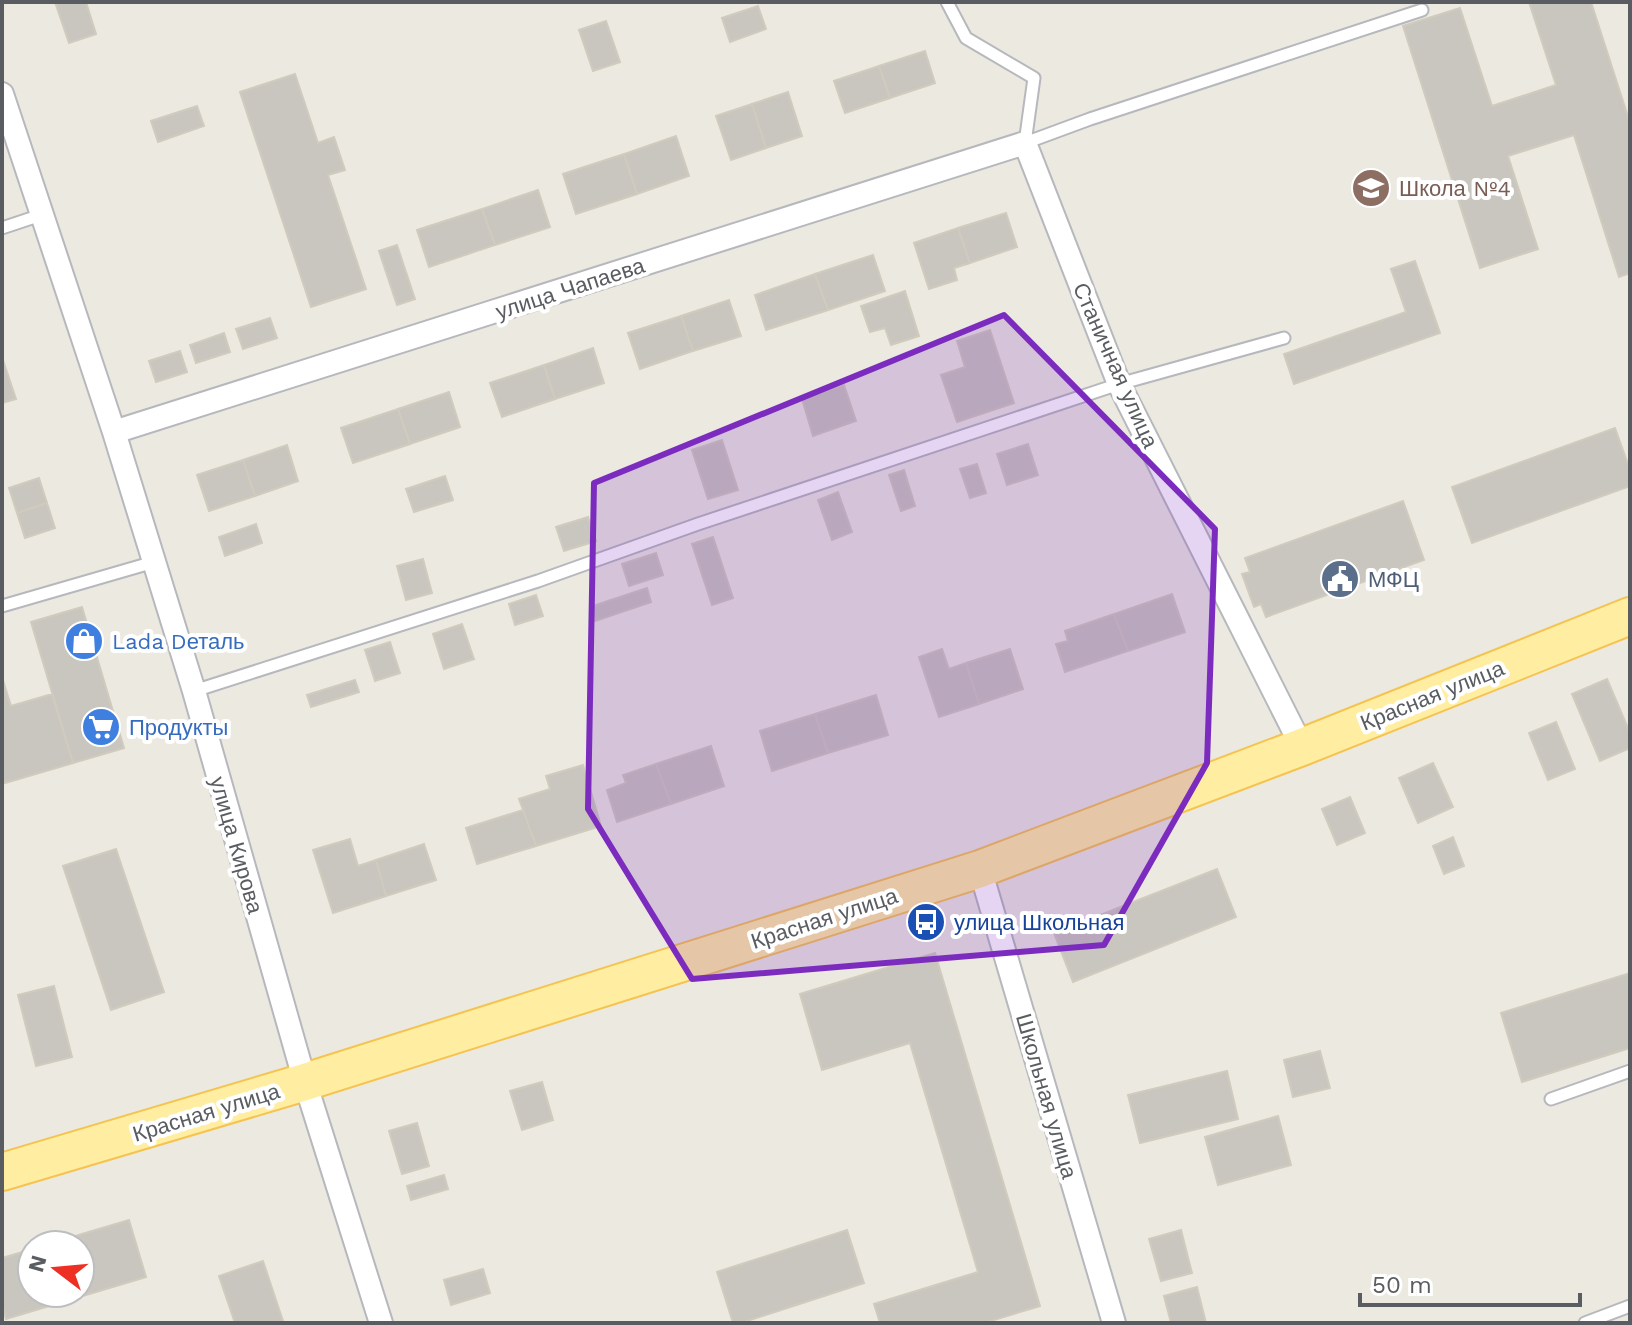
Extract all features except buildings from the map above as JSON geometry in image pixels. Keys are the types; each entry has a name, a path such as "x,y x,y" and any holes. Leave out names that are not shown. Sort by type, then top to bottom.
{"main road":[{"name":"Красная улица","path":"2,1172 305,1082 980,869 1302,747 1630,616"}],"street":[{"name":"улица Кирова","path":"2,94 114,432 194,691 305,1082 381,1323"},
{"name":"Станичная улица","path":"1025,143 1119,384 1302,747"},
{"name":"улица Чапаева","path":"114,432 1025,143"},
{"name":"Школьная улица","path":"980,869 1114,1323"}],"lane":[{"name":"Станичная улица","path":"947,2 966,38 1034,78 1025,143"},
{"path":"1025,143 1422,10"},
{"path":"2,228 41,215"},
{"path":"194,691 538,581 698,524 1119,384 1284,338"},
{"path":"2,606 154,562"},
{"path":"1551,1099 1630,1071"},
{"path":"1585,1323 1630,1306"}],"highlighted area":[{"path":"1004,315 1215,529 1207,763 1104,945 692,979 588,809 594,483"}],"place":[{"name":"Школа №4","path":"1371,188"},
{"name":"МФЦ","path":"1340,579"},
{"name":"Lada Dеталь","path":"84,641"},
{"name":"Продукты","path":"101,727"},
{"name":"улица Школьная","path":"926,922"}]}
